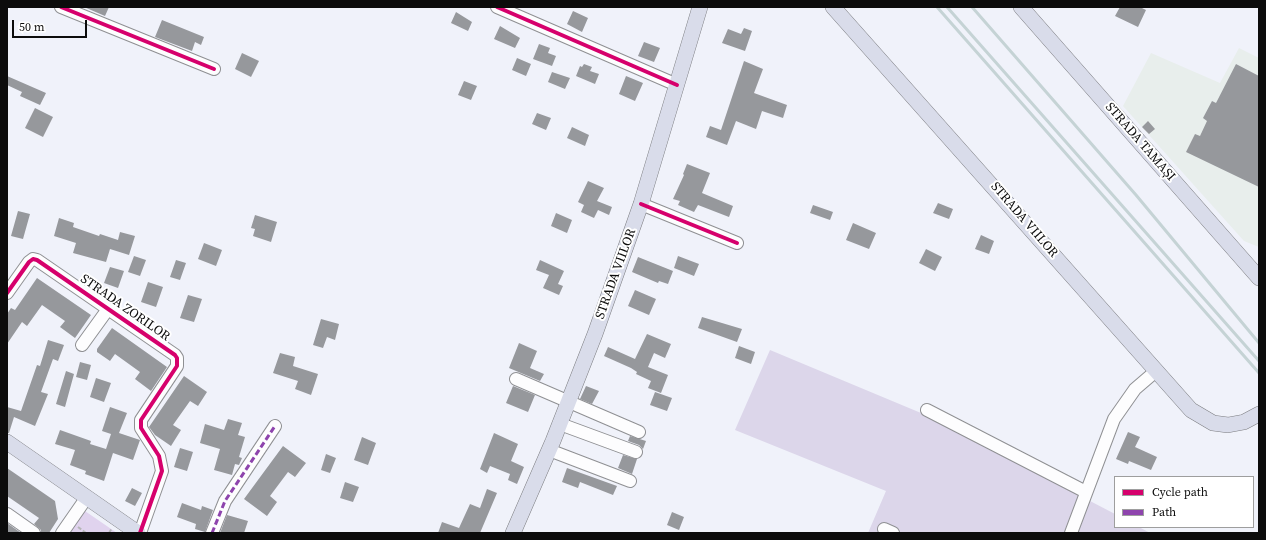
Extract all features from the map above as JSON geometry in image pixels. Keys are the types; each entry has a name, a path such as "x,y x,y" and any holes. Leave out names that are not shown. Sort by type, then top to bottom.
{"main road":[{"name":"STRADA VIILOR","path":"513,533 560,424 595,334 641,204 700,7"},
{"name":"STRADA VIILOR","path":"833,7 1191,410 1206,420 1220,425 1236,425 1259,414"},
{"name":"STRADA TAMAȘI","path":"1021,7 1259,278"},
{"path":"7,442 139,533"}],"street":[{"path":"61,7 214,69"},
{"path":"497,7 677,85"},
{"path":"641,204 737,243"},
{"name":"STRADA ZORILOR","path":"7,293 29,262 33,259 37,260 175,355 178,362 141,420 141,428 159,456 162,471 139,533"},
{"path":"82,345 108,309"},
{"path":"1071,533 1114,419 1135,389 1156,371"},
{"path":"516,378 639,432"},
{"path":"928,410 1086,492"},
{"path":"560,424 636,452"},
{"path":"212,533 225,501 275,426"},
{"path":"549,450 630,481"},
{"path":"62,533 87,497"},
{"path":"7,514 34,533"}],"shaded area":[{"path":"1239,48 1259,58 1259,247 1244,241 1123,106 1151,53 1220,83"},
{"path":"770,350 921,413 1114,513 1114,528 1141,528 1150,533 868,533 886,491 735,430"},
{"path":"82,509 117,533 66,533"}],"building":[{"path":"84,7 109,7 105,16"},
{"path":"1120,7 1140,7 1146,10 1138,27 1115,16"},
{"path":"573,11 588,18 582,32 567,24"},
{"path":"456,12 472,22 468,31 451,23"},
{"path":"162,20 204,37 201,45 195,42 192,51 155,37"},
{"path":"500,26 520,38 515,48 494,39"},
{"path":"744,28 752,31 745,51 722,43 728,29 741,34"},
{"path":"644,42 660,48 654,62 638,56"},
{"path":"539,44 550,48 548,53 556,56 552,66 533,59"},
{"path":"242,53 259,61 251,77 235,69"},
{"path":"517,58 531,64 526,76 512,70"},
{"path":"744,61 763,69 754,93 787,105 783,118 762,111 756,129 736,121 727,145 706,137 710,126 721,130"},
{"path":"584,64 592,67 590,71 599,74 595,84 576,76 580,66 582,67"},
{"path":"1236,64 1259,76 1259,187 1186,152 1195,134 1200,136 1207,121 1203,118 1212,101 1216,103"},
{"path":"552,72 570,78 565,89 548,82"},
{"path":"7,76 46,93 40,105 20,96 22,92 7,85"},
{"path":"626,76 643,83 635,101 619,94"},
{"path":"464,81 477,86 471,100 458,95"},
{"path":"35,108 53,117 43,137 25,128"},
{"path":"537,113 551,118 546,130 532,124"},
{"path":"1148,121 1155,129 1149,134 1142,127"},
{"path":"572,127 589,135 585,146 567,138"},
{"path":"687,164 710,173 702,193 733,206 729,217 698,205 694,212 678,205 680,201 673,199 684,175 683,174"},
{"path":"588,181 604,188 597,201 612,207 609,215 598,210 594,218 581,212 584,205 578,202"},
{"path":"938,203 953,209 949,219 933,213"},
{"path":"813,205 833,212 830,220 810,213"},
{"path":"18,211 30,214 23,239 11,236"},
{"path":"556,213 572,220 567,233 551,226"},
{"path":"255,215 277,222 271,242 253,236 255,229 251,228"},
{"path":"59,218 74,223 73,227 99,236 100,234 118,240 120,232 135,236 129,255 110,249 106,262 73,253 76,243 54,236"},
{"path":"853,223 876,233 869,249 846,240"},
{"path":"981,235 994,241 989,254 975,249"},
{"path":"204,243 222,250 216,266 198,259"},
{"path":"926,249 942,257 935,271 919,263"},
{"path":"134,256 146,260 140,276 128,272"},
{"path":"678,256 699,264 694,276 674,268"},
{"path":"638,257 673,271 668,284 659,281 658,283 632,272"},
{"path":"176,260 186,263 180,280 170,277"},
{"path":"540,260 564,271 558,284 563,286 559,295 543,288 549,275 536,270"},
{"path":"110,267 124,271 118,288 104,283"},
{"path":"37,278 91,315 75,338 60,327 65,321 42,305 27,326 22,322 7,344 7,314 11,308 15,310"},
{"path":"148,282 163,287 156,307 141,302"},
{"path":"635,290 656,299 649,315 628,306"},
{"path":"188,295 202,299 194,322 180,318"},
{"path":"702,317 742,329 737,342 698,328"},
{"path":"321,319 339,324 335,340 327,337 323,348 313,345"},
{"path":"112,328 167,367 151,391 135,379 140,372 115,354 110,361 97,352 97,349"},
{"path":"647,334 671,344 665,358 654,353 648,367 668,375 661,393 648,388 651,381 636,374 637,372 631,368 604,356 608,347 635,359"},
{"path":"48,340 64,345 58,361 53,359 41,392 48,394 35,426 14,417 9,433 7,433 7,407 21,411 37,365 40,366"},
{"path":"519,343 537,351 530,368 544,374 540,381 509,368"},
{"path":"739,346 755,352 751,364 735,358"},
{"path":"280,353 295,357 293,366 318,374 311,395 295,389 298,381 273,373"},
{"path":"80,362 91,365 87,380 76,377"},
{"path":"66,371 74,374 65,407 56,404"},
{"path":"184,376 207,392 198,406 190,401 173,425 181,430 171,446 155,435 149,427"},
{"path":"96,378 111,383 104,402 90,397"},
{"path":"513,386 535,395 528,412 506,403"},
{"path":"586,386 599,391 592,404 580,399"},
{"path":"655,392 672,398 667,411 650,405"},
{"path":"110,407 127,413 119,433 140,440 133,460 113,453 104,481 85,474 86,471 70,465 75,450 55,444 60,430 91,441 90,444 106,449 111,434 102,431"},
{"path":"228,419 242,423 238,435 245,437 239,457 242,458 239,465 235,464 232,475 214,470 220,449 200,443 205,424 224,430"},
{"path":"1128,432 1140,437 1135,447 1157,457 1151,470 1129,461 1128,464 1116,459"},
{"path":"494,433 518,444 511,461 524,467 517,484 508,480 510,474 490,466 487,473 480,469"},
{"path":"630,436 646,441 643,449 639,445 628,441"},
{"path":"362,437 376,443 368,465 354,460"},
{"path":"283,446 306,463 295,477 288,472 270,496 277,502 267,516 244,499"},
{"path":"180,448 193,452 187,471 174,467"},
{"path":"326,454 336,458 330,473 321,470"},
{"path":"623,455 637,459 632,474 618,468"},
{"path":"7,468 55,501 58,519 49,533 41,533 41,530 34,524 39,518 7,496"},
{"path":"567,468 617,486 613,495 580,482 578,488 562,482"},
{"path":"345,482 359,487 353,502 340,498"},
{"path":"132,488 142,493 135,506 125,501"},
{"path":"487,489 497,493 480,533 438,533 442,522 459,528 470,504 480,508"},
{"path":"182,503 201,510 202,506 213,510 205,532 195,529 196,524 177,517"},
{"path":"672,512 684,517 679,530 667,525"},
{"path":"227,515 248,521 244,533 220,533"},
{"path":"7,523 21,533 7,533"}],"railway":[{"path":"937,7 1259,373"},
{"path":"947,7 1259,361"},
{"path":"972,7 1136,195 1259,343"}],"marked path":[{"path":"212,533 225,501 275,426"}],"cycle path":[{"path":"61,7 214,69"},
{"path":"497,7 677,85"},
{"path":"641,204 737,243"},
{"path":"7,293 29,262 33,259 37,260 175,355 177,358 177,366 141,420 141,428 159,456 162,471 140,533"}]}
